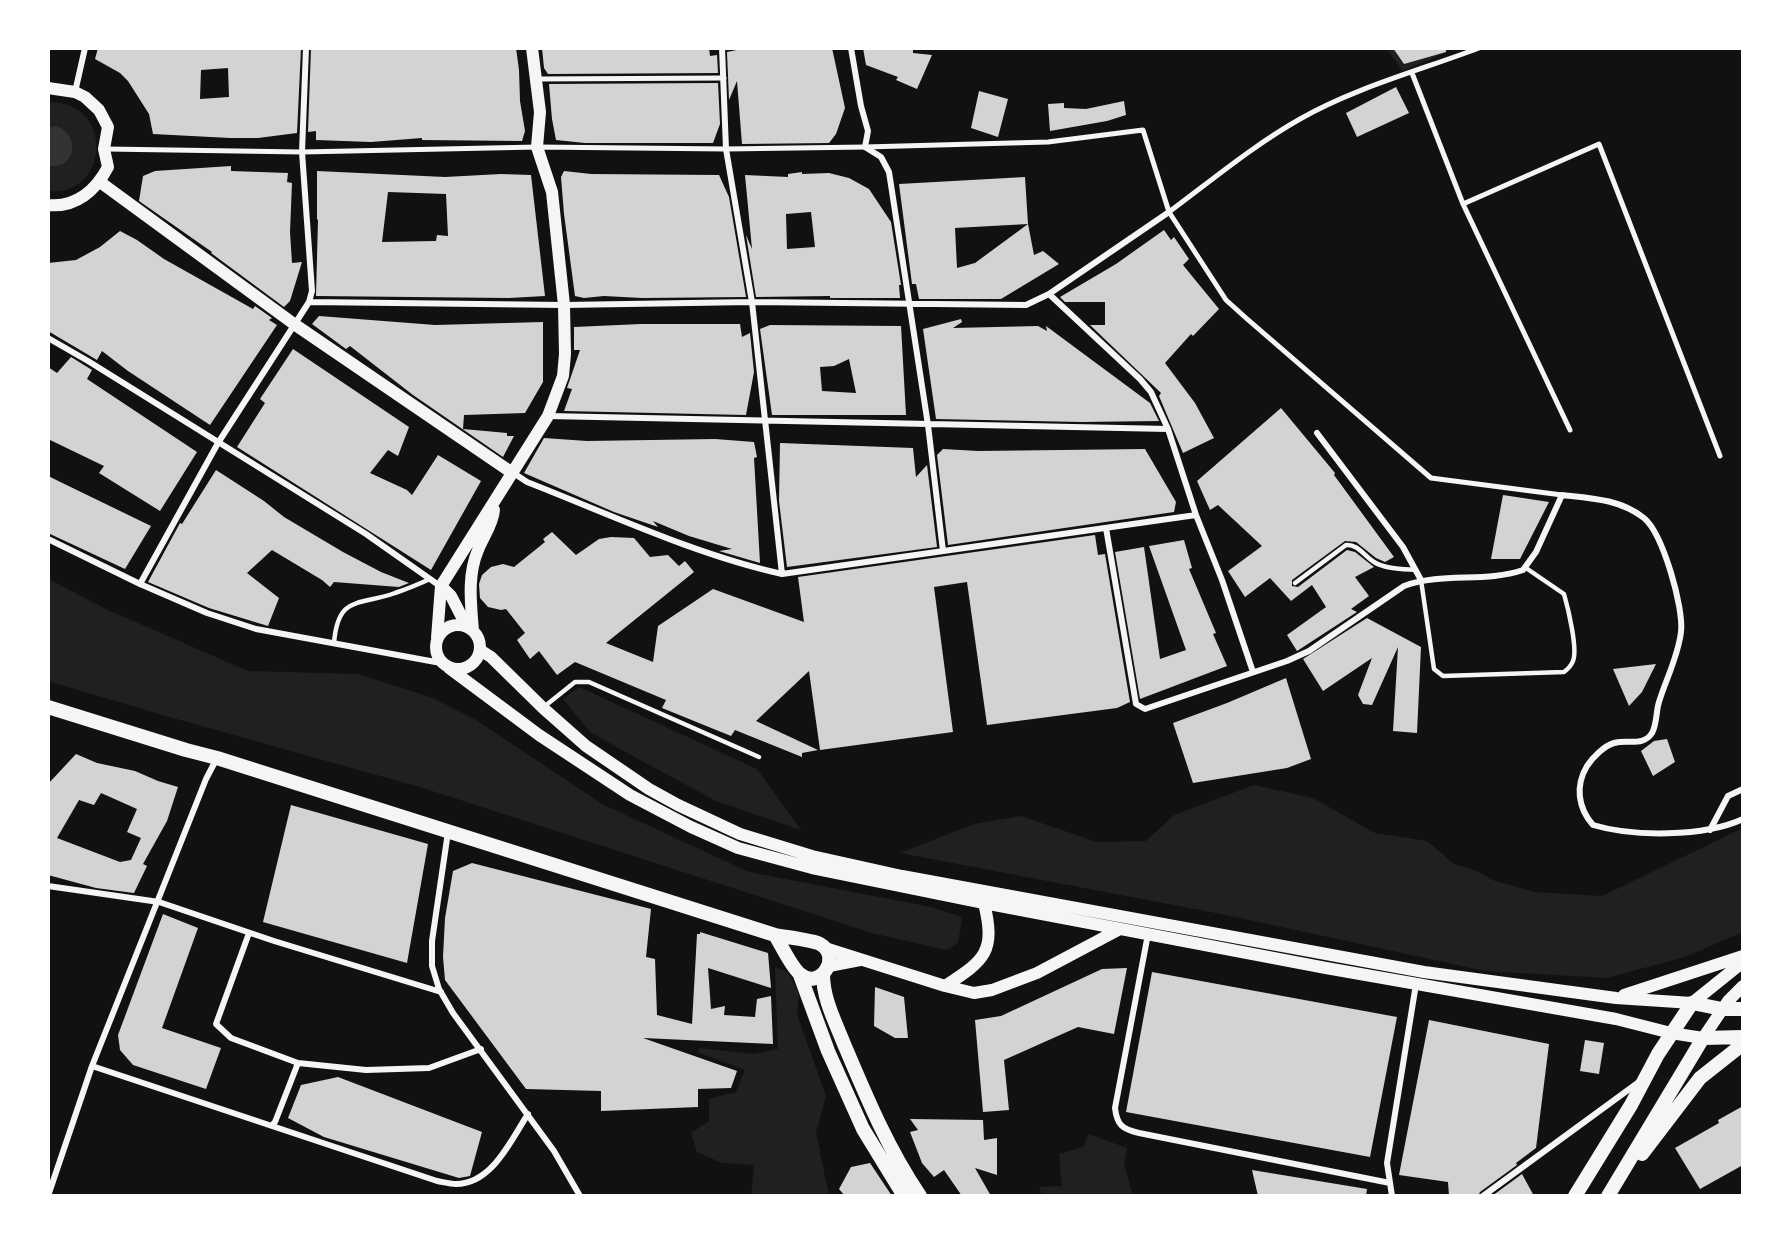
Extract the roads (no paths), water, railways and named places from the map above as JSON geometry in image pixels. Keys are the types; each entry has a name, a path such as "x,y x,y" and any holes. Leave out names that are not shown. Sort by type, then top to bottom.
{"main road":[{"path":"532,48 540,112 537,147 552,192 564,305 563,376 548,417 511,472 494,503 436,582 437,638 435,651 445,665 539,735 630,795 691,827 738,848 812,868 984,903 1616,1019 1671,1033 1703,1038 1743,1037"},
{"path":"48,88 75,93 85,98 99,110 108,127 104,149 108,167 100,182 87,194 72,202 48,205"},
{"path":"100,182 294,324 511,472"},
{"path":"470,629 471,576 478,549 494,515 494,503"},
{"path":"436,582 451,596 470,629 478,636 480,650 473,664 457,670 445,665"},
{"path":"437,638 447,627 460,625 470,629"},
{"path":"480,650 491,657 586,746 678,805 740,834 812,856 902,876 1424,972 1616,998 1692,1003 1722,1009 1743,1010"},
{"path":"48,707 217,758 775,935 815,942 825,948 974,993 992,990 1037,973 1120,929"},
{"path":"945,986 970,969 987,947 990,931 984,903"},
{"path":"775,935 797,969 808,978 814,978 826,970 863,959"},
{"path":"809,942 800,945 794,953 797,969 828,1051 855,1112 877,1154 904,1196"},
{"path":"825,948 830,958 823,991 857,1075 890,1145 920,1196"},
{"path":"1616,998 1743,956"},
{"path":"1575,1196 1631,1105 1671,1033 1692,1003 1743,962"},
{"path":"1609,1196 1703,1038 1722,1009 1743,986"},
{"path":"1609,1196 1700,1078 1743,1044"}],"street":[{"path":"75,93 85,48"},
{"path":"140,584 218,443 309,302 312,291 302,152 306,48"},
{"path":"722,48 726,149 752,302 782,574"},
{"path":"851,48 861,106 868,131 865,147"},
{"path":"309,302 564,305 752,302 1026,305 1049,294 1300,119 1350,94 1479,48"},
{"path":"1412,73 1463,204 1569,430"},
{"path":"537,79 724,78"},
{"path":"104,149 302,152 537,147 726,149 865,147 1048,142 1143,130 1169,212 1226,300 1431,478 1605,499 1644,518 1661,543 1678,600 1681,632 1652,732 1644,741 1614,743 1596,756 1586,768 1579,790 1581,807 1593,825 1616,831 1710,830 1743,819"},
{"path":"1463,204 1599,144 1720,456"},
{"path":"865,147 881,157 889,172 928,425 943,551"},
{"path":"1049,294 1140,378 1150,392 1168,429 1196,515 1222,580 1253,672"},
{"path":"48,338 366,534 436,582"},
{"path":"548,417 1168,429"},
{"path":"1317,433 1403,547 1421,580"},
{"path":"511,472 527,482 737,563 782,574 1196,515"},
{"path":"1106,528 1136,704 1143,708 1151,708 1182,695 1287,662 1309,651 1396,591 1421,580 1521,571 1526,568 1536,552 1562,495"},
{"path":"48,539 140,584 207,613 256,629 445,665"},
{"path":"48,1196 92,1066 206,779 217,758"},
{"path":"1710,830 1728,796 1743,789"},
{"path":"447,832 432,941 432,966 441,992 453,1014 554,1151 580,1196"},
{"path":"48,886 159,902 249,933 441,992"},
{"path":"249,933 216,1024 231,1038 298,1063 366,1070 429,1068 481,1049"},
{"path":"1148,933 1115,1107 1119,1124 1125,1130 1390,1183"},
{"path":"1392,1196 1387,1163 1416,984"},
{"path":"272,1125 298,1063"},
{"path":"92,1066 437,1181 455,1184 468,1182 490,1170 528,1114"},
{"path":"1484,1196 1644,1078"}],"lane":[{"path":"1295,583 1346,545 1355,546 1375,563 1416,570"},
{"path":"1421,580 1434,669 1443,676 1564,672 1575,658 1570,615 1564,594 1526,568"},
{"path":"334,643 335,626 343,612 353,604 436,582"},
{"path":"543,708 575,682 589,682 759,757"}]}
